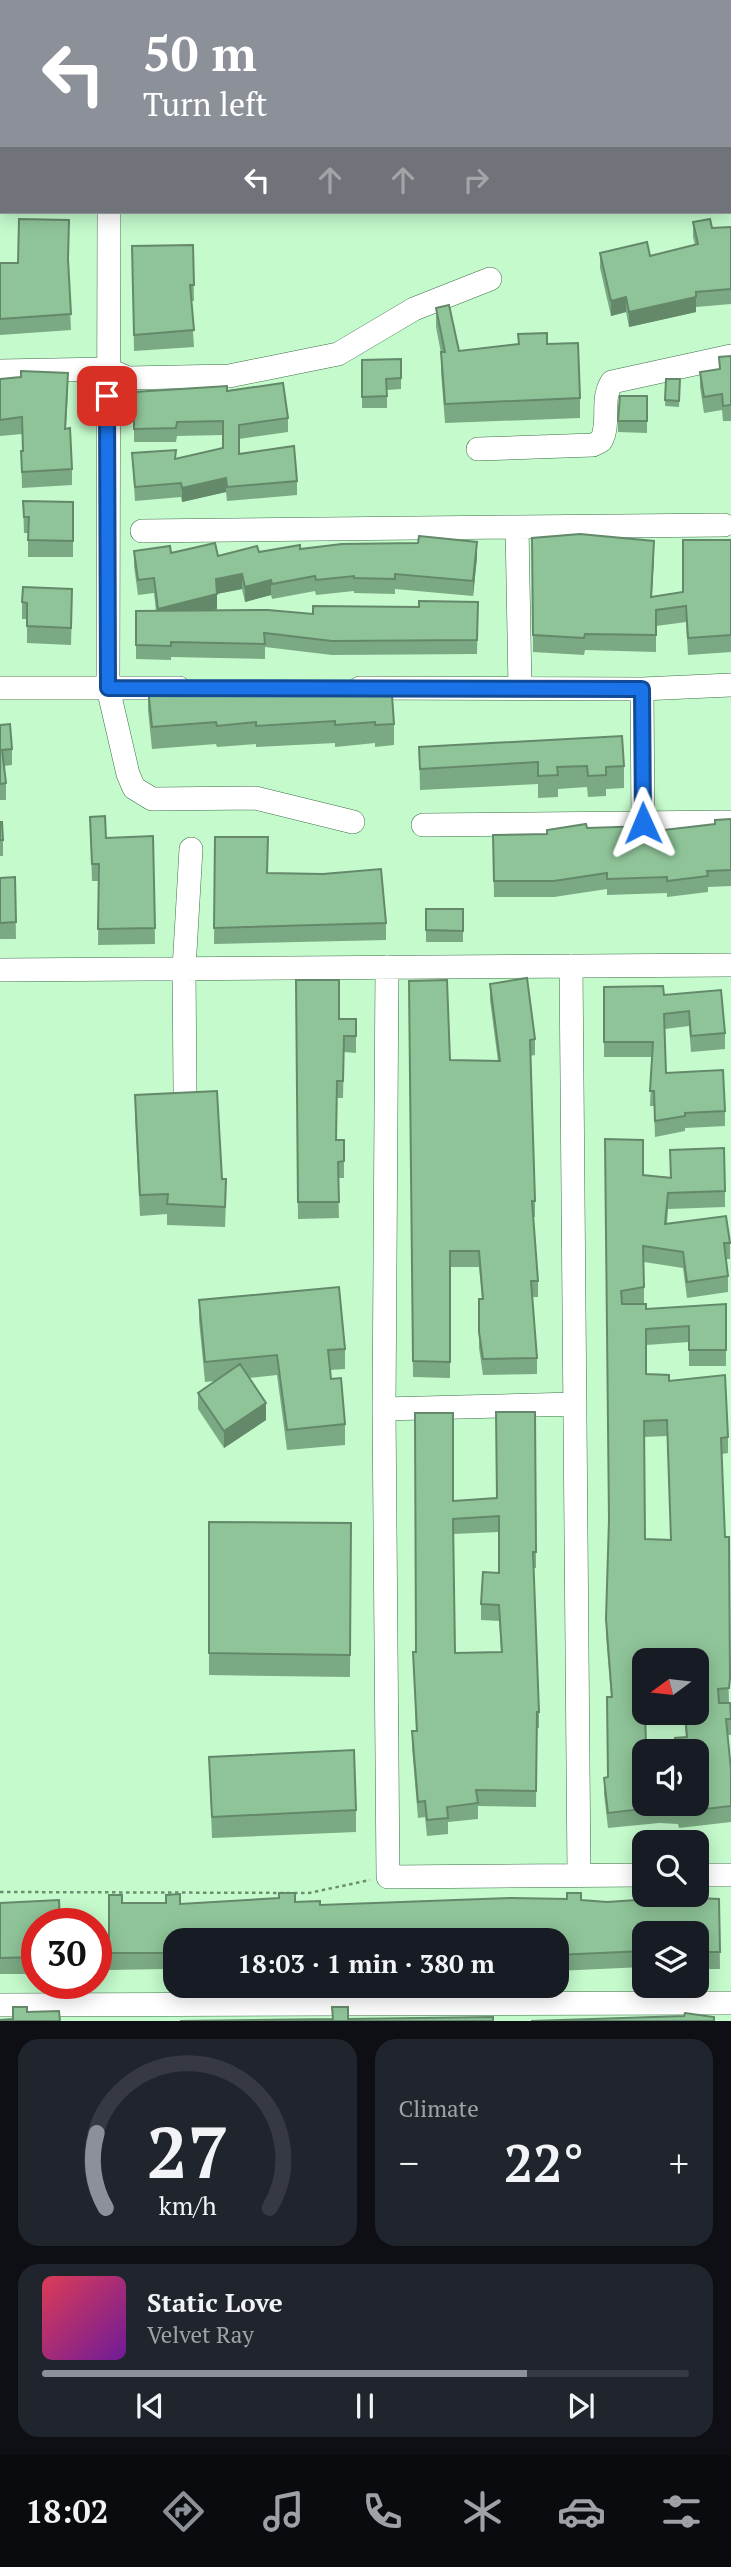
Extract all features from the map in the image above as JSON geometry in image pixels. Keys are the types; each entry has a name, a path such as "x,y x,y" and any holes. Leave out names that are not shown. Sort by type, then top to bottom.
{"street":[{"path":"109,214 108,688 128,775 134,788 143,796 152,799 255,798 354,821"},
{"path":"0,370 107,369 128,379 229,376 338,354 414,309 490,279"},
{"path":"478,449 593,445 601,442 606,431 606,392 612,382 731,356"},
{"path":"142,531 724,525"},
{"path":"517,527 520,688"},
{"path":"343,688 642,689 731,685"},
{"path":"0,688 205,688"},
{"path":"642,689 643,823"},
{"path":"423,825 731,822"},
{"path":"185,1090 184,968 191,849"},
{"path":"0,970 731,965"},
{"path":"571,966 579,1876"},
{"path":"387,967 384,1409 388,1877 632,1875"},
{"path":"384,1409 575,1404"},
{"path":"709,1875 731,1875"},
{"path":"0,2005 731,2003"}],"path":[{"path":"0,1892 309,1893 388,1877"}],"building":[{"path":"19,219 69,220 71,314 0,319 0,263 18,263"},
{"path":"710,219 712,228 731,227 731,289 696,292 696,297 629,312 626,297 611,301 600,253 647,242 650,256 698,244 693,222"},
{"path":"193,245 194,285 190,285 194,330 134,335 132,246"},
{"path":"449,305 459,351 519,344 518,334 547,333 547,344 578,343 580,398 445,404 441,352 445,352 436,308"},
{"path":"731,356 731,405 723,406 722,394 704,397 700,372 720,369 719,357"},
{"path":"401,359 401,378 386,379 387,396 362,397 362,360"},
{"path":"21,371 68,373 65,429 70,428 72,469 22,472 22,417 0,420 0,379 21,377"},
{"path":"666,379 680,379 679,401 665,400"},
{"path":"283,383 288,418 239,425 239,454 294,446 297,481 227,487 226,478 182,488 181,483 135,487 132,453 176,450 175,459 223,448 223,421 177,422 176,428 134,429 134,392 227,386 227,391"},
{"path":"620,396 647,396 647,421 618,421"},
{"path":"23,501 73,502 73,541 28,540 29,517 24,517"},
{"path":"580,534 654,541 651,597 683,592 683,540 731,540 731,635 688,638 686,606 656,610 656,635 585,634 584,638 533,635 532,538"},
{"path":"419,536 477,542 473,581 395,574 395,579 354,576 316,580 315,576 272,584 271,580 245,587 242,574 216,579 217,594 158,609 154,578 138,580 134,551 170,546 171,553 215,543 218,556 257,546 259,552 300,545 300,549 342,544 418,543"},
{"path":"23,587 72,589 71,628 27,626 27,603 22,602"},
{"path":"419,601 478,602 477,640 332,641 264,633 265,644 171,642 171,646 136,645 136,611 268,610 313,614 313,606 419,607"},
{"path":"239,681 391,681 394,724 375,725 375,722 335,725 335,721 256,726 256,722 217,726 216,722 152,727 148,688"},
{"path":"10,724 12,749 2,750 6,783 0,784 0,725"},
{"path":"622,736 624,766 606,767 606,775 588,776 587,766 557,767 558,775 538,776 538,762 420,769 419,747"},
{"path":"105,816 106,838 153,836 155,928 98,929 99,864 92,864 90,817"},
{"path":"731,819 731,870 707,871 708,876 667,881 667,877 607,879 607,873 554,881 494,881 493,835 547,834 547,830 586,824 587,828 647,826 647,832 715,824 715,820"},
{"path":"2,822 3,840 0,840"},
{"path":"215,837 268,837 267,873 323,874 381,869 386,923 214,928"},
{"path":"15,877 16,922 0,923 0,878"},
{"path":"426,909 463,909 463,931 426,930"},
{"path":"527,978 535,1039 530,1040 535,1201 532,1201 538,1281 531,1281 537,1358 483,1359 479,1332 479,1299 483,1299 479,1251 450,1251 450,1362 413,1361 409,981 447,980 450,1060 500,1061 490,984"},
{"path":"296,980 339,980 339,1019 356,1019 356,1036 344,1036 343,1081 337,1081 336,1140 344,1140 344,1161 338,1162 339,1202 298,1202"},
{"path":"663,986 664,995 721,990 725,1033 691,1036 689,1011 664,1014 666,1073 723,1070 725,1111 685,1113 685,1116 655,1121 654,1091 650,1091 653,1042 604,1042 604,987"},
{"path":"217,1091 222,1179 226,1179 225,1207 167,1204 168,1194 140,1195 135,1095"},
{"path":"605,1139 643,1140 643,1175 671,1178 670,1150 724,1148 725,1191 668,1193 665,1224 726,1216 730,1243 724,1243 728,1276 687,1282 683,1252 643,1246 644,1287 621,1291 622,1304 646,1304 646,1309 726,1304 726,1350 689,1350 689,1326 646,1329 646,1374 669,1375 669,1381 725,1375 728,1437 721,1438 725,1537 729,1537 730,1678 729,1688 718,1689 719,1703 730,1703 731,1719 726,1719 731,1806 709,1809 709,1739 675,1738 687,1737 686,1726 709,1726 709,1648 632,1648 632,1726 645,1726 646,1739 632,1739 632,1810 608,1813 604,1778 608,1777 607,1697 612,1697 606,1619 609,1520","holes":["667,1420 671,1540 645,1539 644,1421"]},
{"path":"339,1287 345,1349 328,1350 331,1379 341,1378 345,1424 287,1430 277,1355 205,1362 199,1300"},
{"path":"240,1364 266,1403 224,1431 198,1393"},
{"path":"496,1412 535,1412 536,1552 533,1552 539,1712 536,1791 476,1790 478,1803 447,1807 448,1818 427,1820 425,1801 418,1802 412,1731 417,1731 413,1652 416,1652 415,1413 453,1413 453,1501 497,1498","holes":["499,1516 499,1573 483,1572 481,1604 499,1605 502,1652 455,1653 453,1519"]},
{"path":"209,1522 351,1523 350,1655 209,1653"},
{"path":"354,1750 356,1810 212,1817 209,1757"},
{"path":"279,1893 295,1893 295,1902 320,1901 320,1905 511,1898 567,1899 567,1893 581,1893 581,1900 632,1900 632,1907 709,1907 709,1899 719,1899 720,1952 709,1952 709,1921 632,1921 632,1952 569,1954 569,1928 163,1928 163,1953 112,1953 112,1908 109,1908 109,1895 122,1895 122,1903 166,1903 166,1895 180,1894 180,1904 279,1898"},
{"path":"59,1900 59,1908 21,1908 21,1957 0,1958 0,1903"},
{"path":"13,2007 27,2007 27,2012 59,2011 60,2021 0,2021 13,2019"},
{"path":"332,2007 348,2007 348,2019 493,2017 493,2021 180,2021 333,2019"},
{"path":"685,2013 714,2017 714,2021 531,2021 684,2016"}],"route":[{"path":"107,396 108,688 642,689 643,823"}]}
